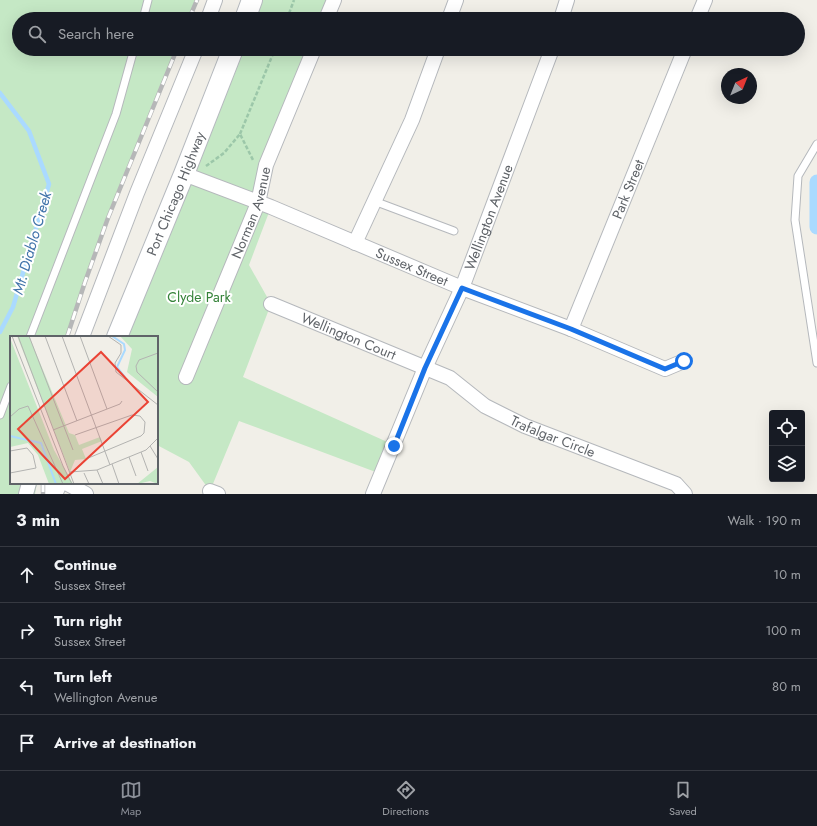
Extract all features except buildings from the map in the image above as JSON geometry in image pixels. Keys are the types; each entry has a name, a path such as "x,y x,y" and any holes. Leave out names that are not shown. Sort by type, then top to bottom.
{"street":[{"path":"211,12 215,0"},
{"path":"248,12 252,0"},
{"path":"329,12 334,0"},
{"path":"452,12 456,0"},
{"path":"563,12 567,0"},
{"path":"700,12 705,0"},
{"path":"82,336 137,193 193,56"},
{"name":"Port Chicago Highway","path":"117,336 188,175 230,56"},
{"name":"Norman Avenue","path":"186,376 258,203 266,165 311,56"},
{"path":"355,243 412,120 435,56"},
{"name":"Wellington Avenue","path":"373,494 425,368 462,288 549,56"},
{"name":"Park Street","path":"571,329 682,56"},
{"name":"Sussex Street","path":"188,175 462,288 571,329 665,369 684,361"},
{"name":"Wellington Court","path":"272,304 425,368"},
{"name":"Trafalgar Circle","path":"425,368 450,378 485,406 525,426 676,484 685,494"},
{"path":"26,494 28,484"},
{"path":"52,494 57,484"},
{"path":"68,484 86,494"}],"lane":[{"path":"145,12 148,0"},
{"path":"30,336 116,114 132,56"},
{"path":"817,144 798,176 795,220 817,363"},
{"path":"374,201 454,231"},
{"path":"0,415 10,389"}],"path":[{"path":"290,12 294,0"},
{"path":"188,175 224,153 240,134 272,56"},
{"path":"240,134 255,167"}],"green space":[{"path":"0,0 197,0 192,12 12,12 12,56 174,56 108,218 67,336 10,336 10,484 37,484 35,494 0,494"},
{"path":"252,0 334,0 329,12 248,12"},
{"name":"Clyde Park","path":"230,56 311,56 258,203 271,207 249,265 271,304 243,377 394,445 381,474 239,421 210,491 189,462 158,446 158,336 117,336"}],"waterway":[{"name":"Mt. Diablo Creek","path":"0,93 29,131 49,184 13,307 0,332"},
{"path":"817,182 817,227"}],"railway":[{"path":"192,12 197,0"},
{"path":"67,336 108,218 174,56"},
{"path":"43,484 43,494"}],"route":[{"path":"394,446 425,368 462,288 571,329 665,369 684,361"}]}
